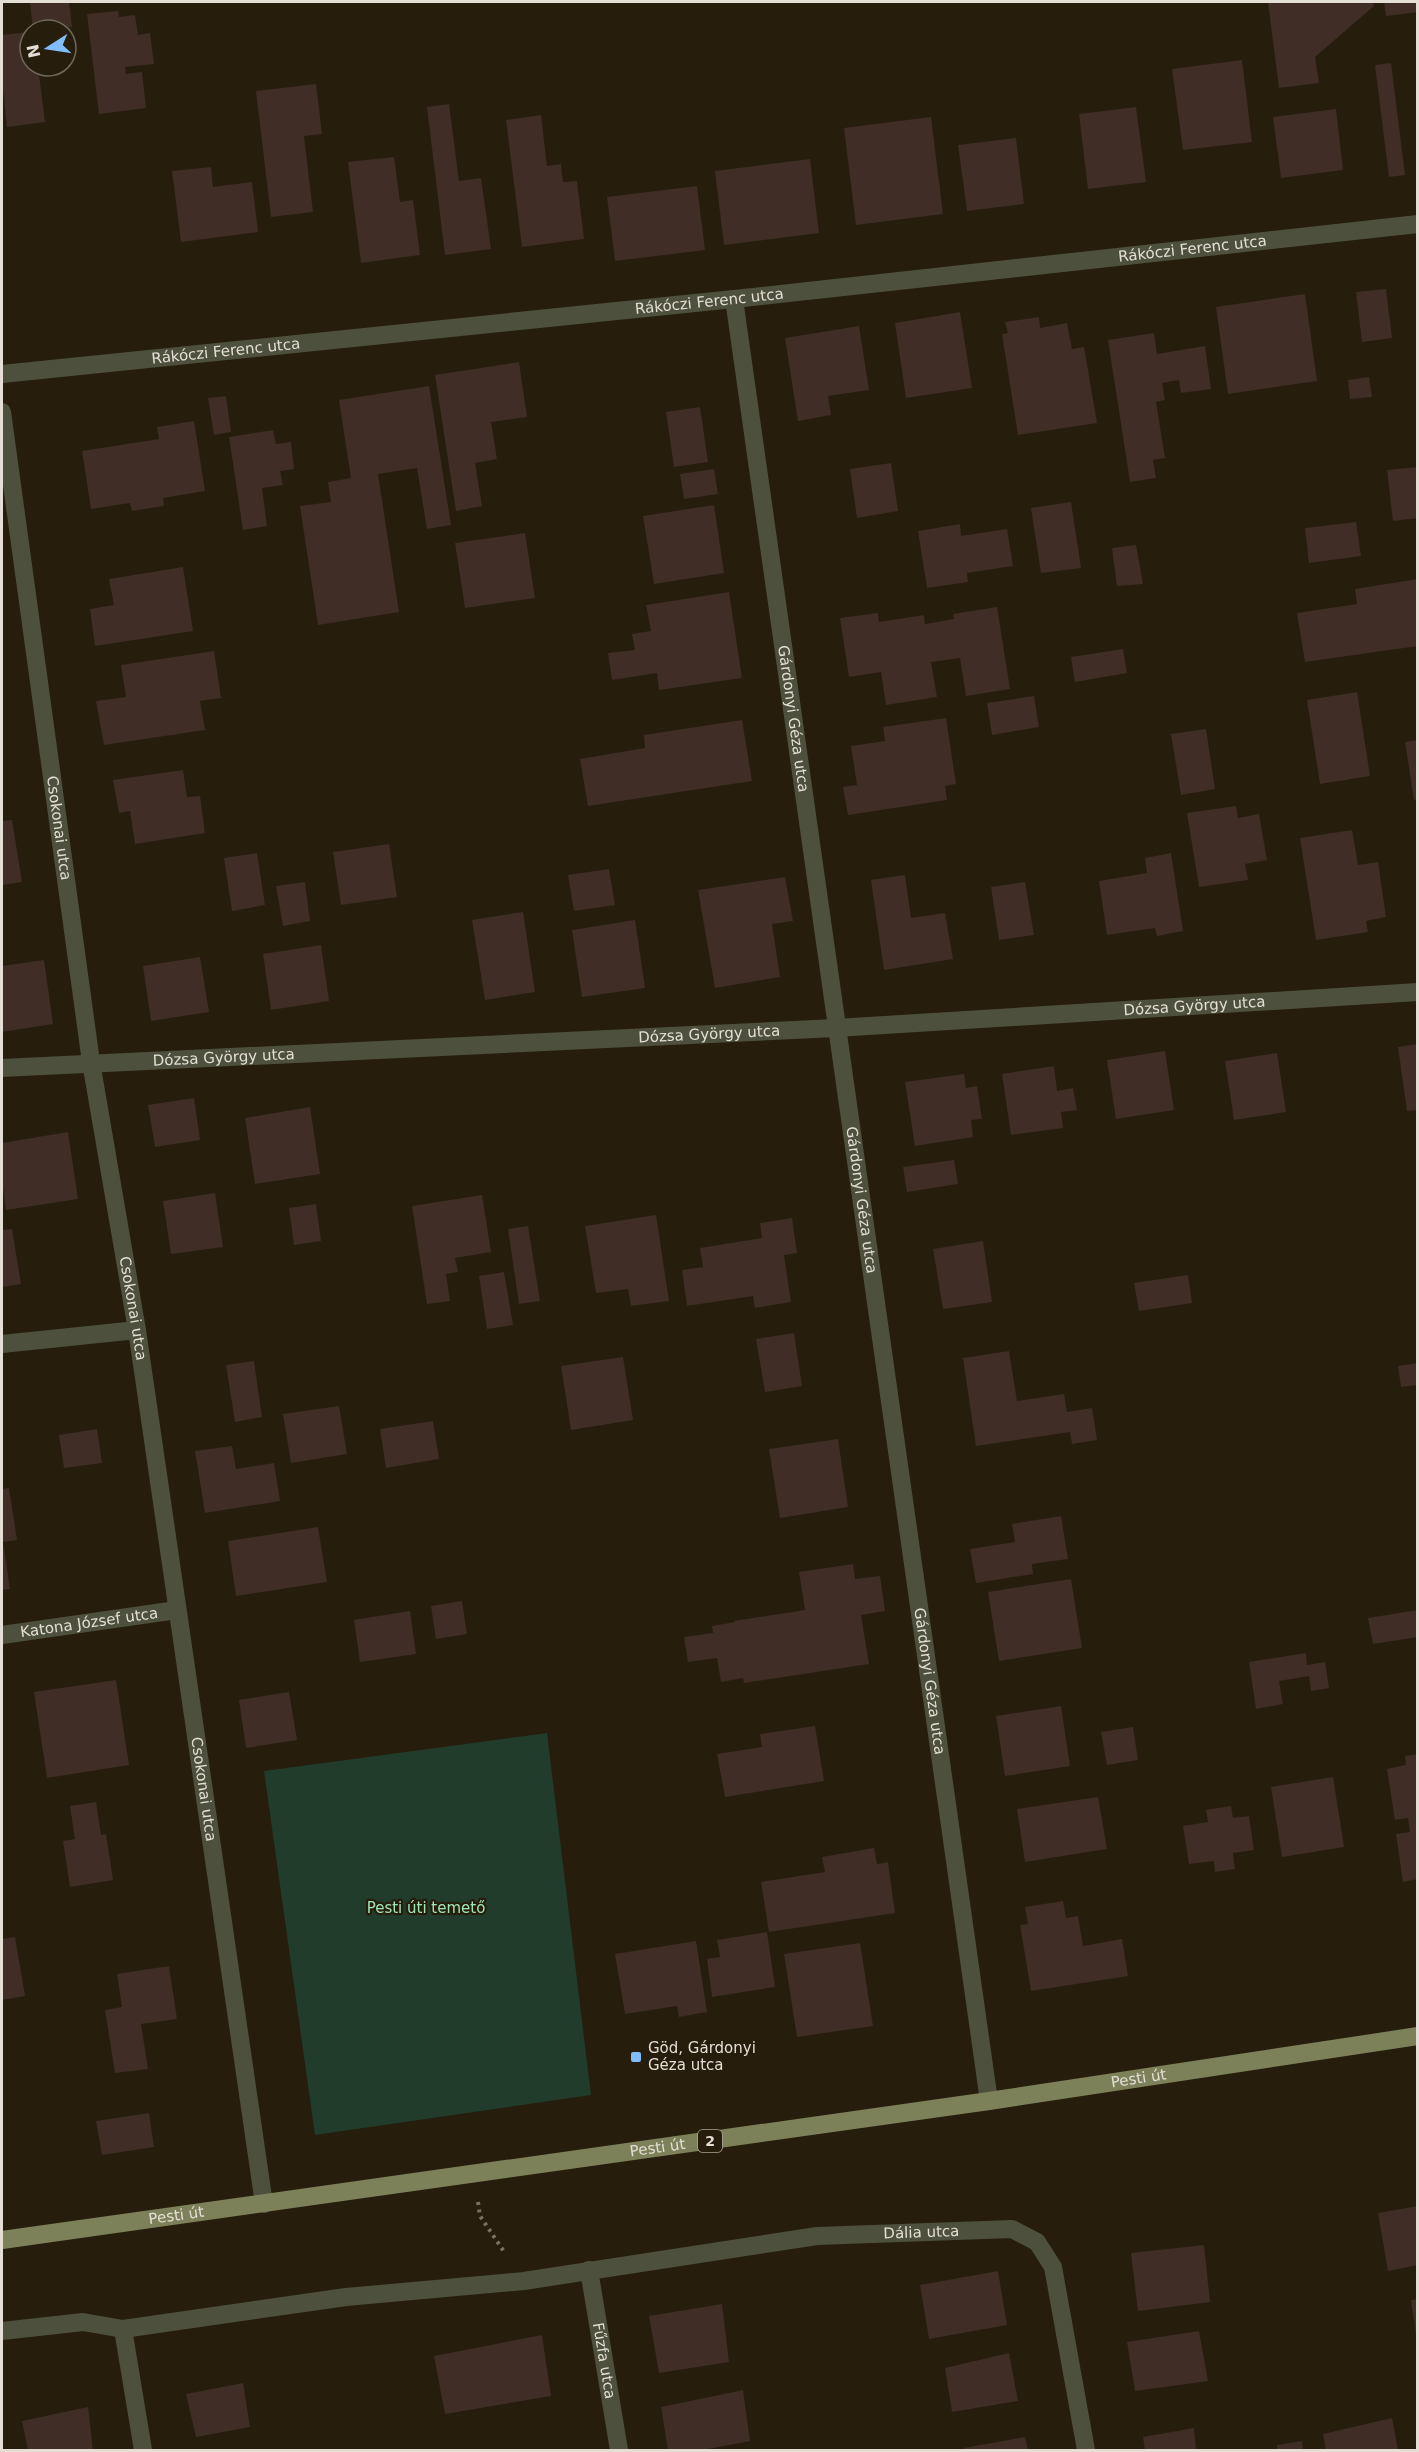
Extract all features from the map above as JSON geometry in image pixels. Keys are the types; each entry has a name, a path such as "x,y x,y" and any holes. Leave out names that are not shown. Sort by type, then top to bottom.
{"main road":[{"name":"Pesti út","path":"2,2240 989,2101 1418,2036"}],"street":[{"name":"Rákóczi Ferenc utca","path":"2,374 734,299 1418,224"},
{"name":"Gárdonyi Géza utca","path":"734,299 989,2101"},
{"name":"Csokonai utca","path":"2,412 91,1062 137,1330 264,2204"},
{"name":"Dózsa György utca","path":"2,1068 836,1028 1418,992"},
{"path":"2,1344 137,1330"},
{"name":"Katona József utca","path":"2,1635 177,1610"},
{"name":"Dália utca","path":"589,2270 817,2236 1012,2229 1037,2242 1053,2267 1086,2451"},
{"path":"2,2331 82,2322 123,2329 346,2297 524,2281 589,2270"},
{"name":"Fűzfa utca","path":"589,2270 619,2451"},
{"path":"123,2329 143,2451"}],"path":[{"path":"472,2172 480,2216 524,2281"}],"green space":[{"name":"Pesti úti temető","path":"547,1733 591,2095 315,2135 264,1771"}],"building":[{"path":"30,2 69,2 71,18 32,18"},
{"path":"1268,2 1373,2 1374,6 1315,57 1319,83 1279,88"},
{"path":"1384,2 1418,2 1418,12 1386,16"},
{"path":"118,11 119,17 135,15 138,35 150,33 154,64 125,67 126,74 142,72 146,108 99,114 87,14"},
{"path":"18,33 18,78 40,78 45,122 7,127 2,79 2,35"},
{"path":"1242,60 1252,142 1183,150 1172,69"},
{"path":"1391,63 1405,175 1389,177 1375,65"},
{"path":"316,84 322,134 304,136 313,212 271,217 256,91"},
{"path":"449,104 459,181 481,178 491,249 445,255 427,107"},
{"path":"1136,107 1146,182 1088,189 1079,114"},
{"path":"1336,109 1343,170 1281,178 1273,117"},
{"path":"541,115 547,166 561,164 563,182 577,181 584,239 522,247 506,120"},
{"path":"931,117 943,214 856,225 844,128"},
{"path":"1016,138 1024,204 967,211 958,145"},
{"path":"394,157 400,202 413,200 420,255 361,263 348,162"},
{"path":"810,159 819,233 724,245 715,171"},
{"path":"211,167 213,187 252,182 258,232 181,242 172,171"},
{"path":"697,186 705,250 615,261 607,197"},
{"path":"1386,289 1392,338 1362,342 1356,292"},
{"path":"1305,294 1317,381 1228,394 1216,307"},
{"path":"960,312 972,388 906,398 895,323"},
{"path":"1039,317 1040,328 1067,323 1072,349 1084,347 1097,423 1018,435 1002,334 1008,333 1005,322"},
{"path":"859,326 869,390 828,396 831,415 798,421 785,338"},
{"path":"1154,333 1157,354 1205,346 1211,389 1181,393 1179,380 1162,383 1165,400 1156,402 1165,458 1153,460 1156,478 1130,482 1108,340"},
{"path":"519,362 527,417 491,422 497,459 475,463 482,506 456,511 435,375"},
{"path":"1369,377 1372,397 1350,399 1348,380"},
{"path":"429,386 451,525 427,529 417,468 378,474 399,612 318,625 300,506 331,502 328,482 351,478 339,400"},
{"path":"226,396 231,432 214,435 208,398"},
{"path":"700,407 708,462 674,467 666,412"},
{"path":"194,421 205,491 163,498 164,506 132,511 130,503 91,509 82,451 159,439 157,427"},
{"path":"273,430 276,444 291,442 294,469 280,471 283,485 262,488 267,526 243,530 229,437"},
{"path":"891,463 898,511 857,518 850,469"},
{"path":"1418,467 1418,518 1393,521 1387,470"},
{"path":"714,469 718,494 684,499 680,474"},
{"path":"1071,502 1081,568 1041,573 1031,508"},
{"path":"714,505 724,573 654,584 643,516"},
{"path":"1356,522 1361,556 1309,563 1305,528"},
{"path":"960,524 961,536 1007,529 1013,566 967,573 968,582 927,588 918,531"},
{"path":"525,533 535,598 465,608 455,543"},
{"path":"1136,545 1143,584 1117,586 1112,548"},
{"path":"183,567 193,631 95,646 90,609 114,605 109,579"},
{"path":"1418,579 1418,646 1305,662 1297,613 1357,604 1355,589"},
{"path":"729,592 742,678 659,690 657,673 612,680 608,653 635,650 632,634 651,631 646,605"},
{"path":"997,607 1010,689 966,696 960,658 931,662 937,697 886,705 881,672 849,677 840,618 878,613 879,622 924,615 925,624 954,619 953,614"},
{"path":"1123,649 1127,673 1075,682 1071,657"},
{"path":"214,651 221,698 200,701 205,730 104,745 96,701 126,697 121,665"},
{"path":"1357,692 1370,776 1320,784 1307,700"},
{"path":"1034,696 1039,727 992,735 987,703"},
{"path":"946,718 956,784 945,786 947,800 848,815 843,787 857,785 851,746 885,741 883,727"},
{"path":"742,720 752,781 588,806 580,759 645,748 644,735"},
{"path":"1206,729 1215,789 1181,795 1171,734"},
{"path":"1418,740 1418,799 1414,800 1405,742"},
{"path":"183,770 187,797 200,796 205,833 135,844 130,811 119,813 113,780"},
{"path":"1236,806 1238,818 1259,814 1267,860 1245,864 1248,880 1199,887 1187,813"},
{"path":"12,820 22,882 2,885 2,821"},
{"path":"1352,830 1358,865 1378,862 1386,917 1366,921 1368,932 1316,940 1300,838"},
{"path":"389,844 397,897 341,905 333,852"},
{"path":"257,853 265,905 232,911 224,858"},
{"path":"1171,853 1183,931 1157,936 1155,928 1107,935 1099,881 1147,873 1145,858"},
{"path":"609,869 615,905 574,911 568,875"},
{"path":"905,875 911,918 945,913 953,959 884,970 871,880"},
{"path":"785,877 793,921 772,924 780,977 715,988 698,890"},
{"path":"305,882 310,921 283,926 276,886"},
{"path":"1025,882 1034,935 999,940 991,887"},
{"path":"523,912 535,992 485,1000 472,920"},
{"path":"635,920 645,988 582,997 572,930"},
{"path":"321,945 329,1001 271,1010 263,954"},
{"path":"200,957 209,1012 151,1021 143,966"},
{"path":"44,960 53,1024 2,1032 2,966"},
{"path":"1418,1044 1418,1110 1407,1111 1398,1047"},
{"path":"1165,1051 1174,1110 1116,1119 1107,1060"},
{"path":"1277,1053 1286,1112 1234,1120 1225,1061"},
{"path":"1054,1066 1057,1091 1073,1088 1077,1110 1061,1112 1063,1128 1011,1135 1002,1074"},
{"path":"964,1074 966,1088 977,1086 982,1119 971,1120 973,1137 915,1146 905,1082"},
{"path":"194,1098 200,1140 155,1147 148,1105"},
{"path":"310,1107 320,1174 255,1184 245,1118"},
{"path":"68,1132 78,1199 6,1210 2,1180 2,1143"},
{"path":"954,1160 958,1184 907,1192 903,1167"},
{"path":"215,1193 223,1247 171,1254 163,1201"},
{"path":"482,1195 491,1252 455,1258 458,1272 446,1274 450,1301 427,1304 412,1206"},
{"path":"316,1204 321,1241 294,1245 289,1208"},
{"path":"656,1215 669,1301 631,1306 628,1289 596,1293 585,1226"},
{"path":"792,1218 797,1253 784,1255 791,1302 755,1308 753,1296 687,1306 682,1270 703,1267 700,1248 762,1238 760,1223"},
{"path":"528,1226 540,1301 519,1304 508,1229"},
{"path":"12,1229 21,1284 2,1287 2,1230"},
{"path":"983,1241 992,1302 943,1309 933,1249"},
{"path":"504,1272 513,1325 487,1329 479,1276"},
{"path":"1188,1275 1192,1303 1139,1311 1134,1283"},
{"path":"794,1333 802,1386 765,1392 756,1339"},
{"path":"1009,1351 1017,1401 1064,1394 1067,1412 1092,1408 1097,1440 1072,1444 1070,1432 976,1446 963,1358"},
{"path":"623,1357 633,1420 571,1430 561,1366"},
{"path":"254,1361 262,1417 235,1422 226,1365"},
{"path":"1418,1363 1418,1385 1401,1387 1398,1366"},
{"path":"339,1406 347,1454 291,1463 283,1414"},
{"path":"433,1421 439,1459 386,1468 380,1429"},
{"path":"97,1429 102,1463 64,1468 59,1435"},
{"path":"838,1439 848,1507 780,1518 769,1449"},
{"path":"232,1446 236,1469 274,1463 280,1501 205,1513 195,1451"},
{"path":"9,1488 17,1540 3,1542 10,1589 2,1590 2,1489"},
{"path":"1061,1516 1068,1559 1032,1564 1033,1574 976,1583 970,1549 1015,1542 1012,1524"},
{"path":"318,1527 327,1582 236,1596 228,1541"},
{"path":"853,1564 855,1579 880,1576 885,1611 861,1615 869,1664 744,1683 743,1678 721,1682 717,1658 688,1662 684,1637 713,1633 712,1626 734,1621 805,1610 799,1572"},
{"path":"1071,1579 1082,1648 999,1661 988,1592"},
{"path":"462,1601 467,1634 436,1639 431,1606"},
{"path":"1418,1610 1418,1637 1373,1644 1368,1618"},
{"path":"410,1611 416,1654 360,1662 354,1620"},
{"path":"1306,1653 1307,1665 1325,1662 1329,1688 1311,1691 1309,1676 1279,1681 1283,1704 1256,1709 1249,1662"},
{"path":"116,1680 129,1765 47,1778 34,1692"},
{"path":"289,1692 297,1740 246,1748 239,1700"},
{"path":"1061,1706 1070,1766 1005,1776 996,1716"},
{"path":"815,1726 824,1781 725,1797 717,1754 762,1747 760,1734"},
{"path":"1133,1727 1138,1760 1107,1765 1101,1732"},
{"path":"1418,1754 1418,1879 1403,1882 1396,1834 1410,1832 1408,1818 1395,1820 1387,1769 1406,1765 1405,1756"},
{"path":"1333,1777 1344,1847 1282,1857 1271,1787"},
{"path":"1098,1797 1107,1849 1025,1862 1017,1809"},
{"path":"96,1802 101,1835 106,1834 113,1880 70,1887 63,1841 75,1839 70,1806"},
{"path":"1231,1806 1233,1818 1249,1816 1254,1850 1233,1853 1235,1869 1215,1872 1214,1861 1189,1864 1183,1826 1208,1822 1206,1810"},
{"path":"874,1848 877,1864 888,1862 895,1913 769,1932 761,1882 825,1872 822,1857"},
{"path":"1063,1901 1066,1918 1078,1916 1083,1946 1122,1939 1128,1976 1031,1991 1020,1925 1028,1924 1025,1907"},
{"path":"767,1932 775,1987 712,1997 707,1959 720,1957 717,1940"},
{"path":"15,1937 25,1996 2,2000 2,1939"},
{"path":"696,1941 707,2012 679,2017 677,2006 625,2014 615,1954"},
{"path":"860,1943 873,2026 797,2037 784,1954"},
{"path":"169,1966 177,2019 141,2024 148,2069 115,2073 105,2010 122,2007 117,1974"},
{"path":"149,2113 154,2147 102,2155 96,2121"},
{"path":"1418,2206 1418,2265 1388,2271 1378,2213"},
{"path":"1204,2245 1210,2302 1138,2311 1131,2253"},
{"path":"998,2271 1007,2325 929,2339 920,2285"},
{"path":"1418,2299 1418,2334 1416,2334 1411,2300"},
{"path":"722,2304 729,2362 659,2373 649,2316"},
{"path":"1199,2331 1208,2381 1135,2391 1127,2342"},
{"path":"542,2335 551,2396 445,2414 434,2356"},
{"path":"1009,2353 1018,2401 952,2412 945,2368"},
{"path":"243,2383 250,2427 196,2437 186,2394"},
{"path":"743,2390 750,2441 703,2450 668,2450 661,2407"},
{"path":"88,2407 93,2450 28,2450 22,2421"},
{"path":"1392,2418 1398,2450 1326,2450 1323,2434"},
{"path":"1194,2428 1196,2450 1145,2450 1143,2437"},
{"path":"1025,2437 1028,2450 965,2450 964,2448"},
{"path":"1302,2441 1303,2450 1277,2450 1277,2445"}],"place":[{"name":"Göd, Gárdonyi Géza utca","path":"636,2057"}]}
